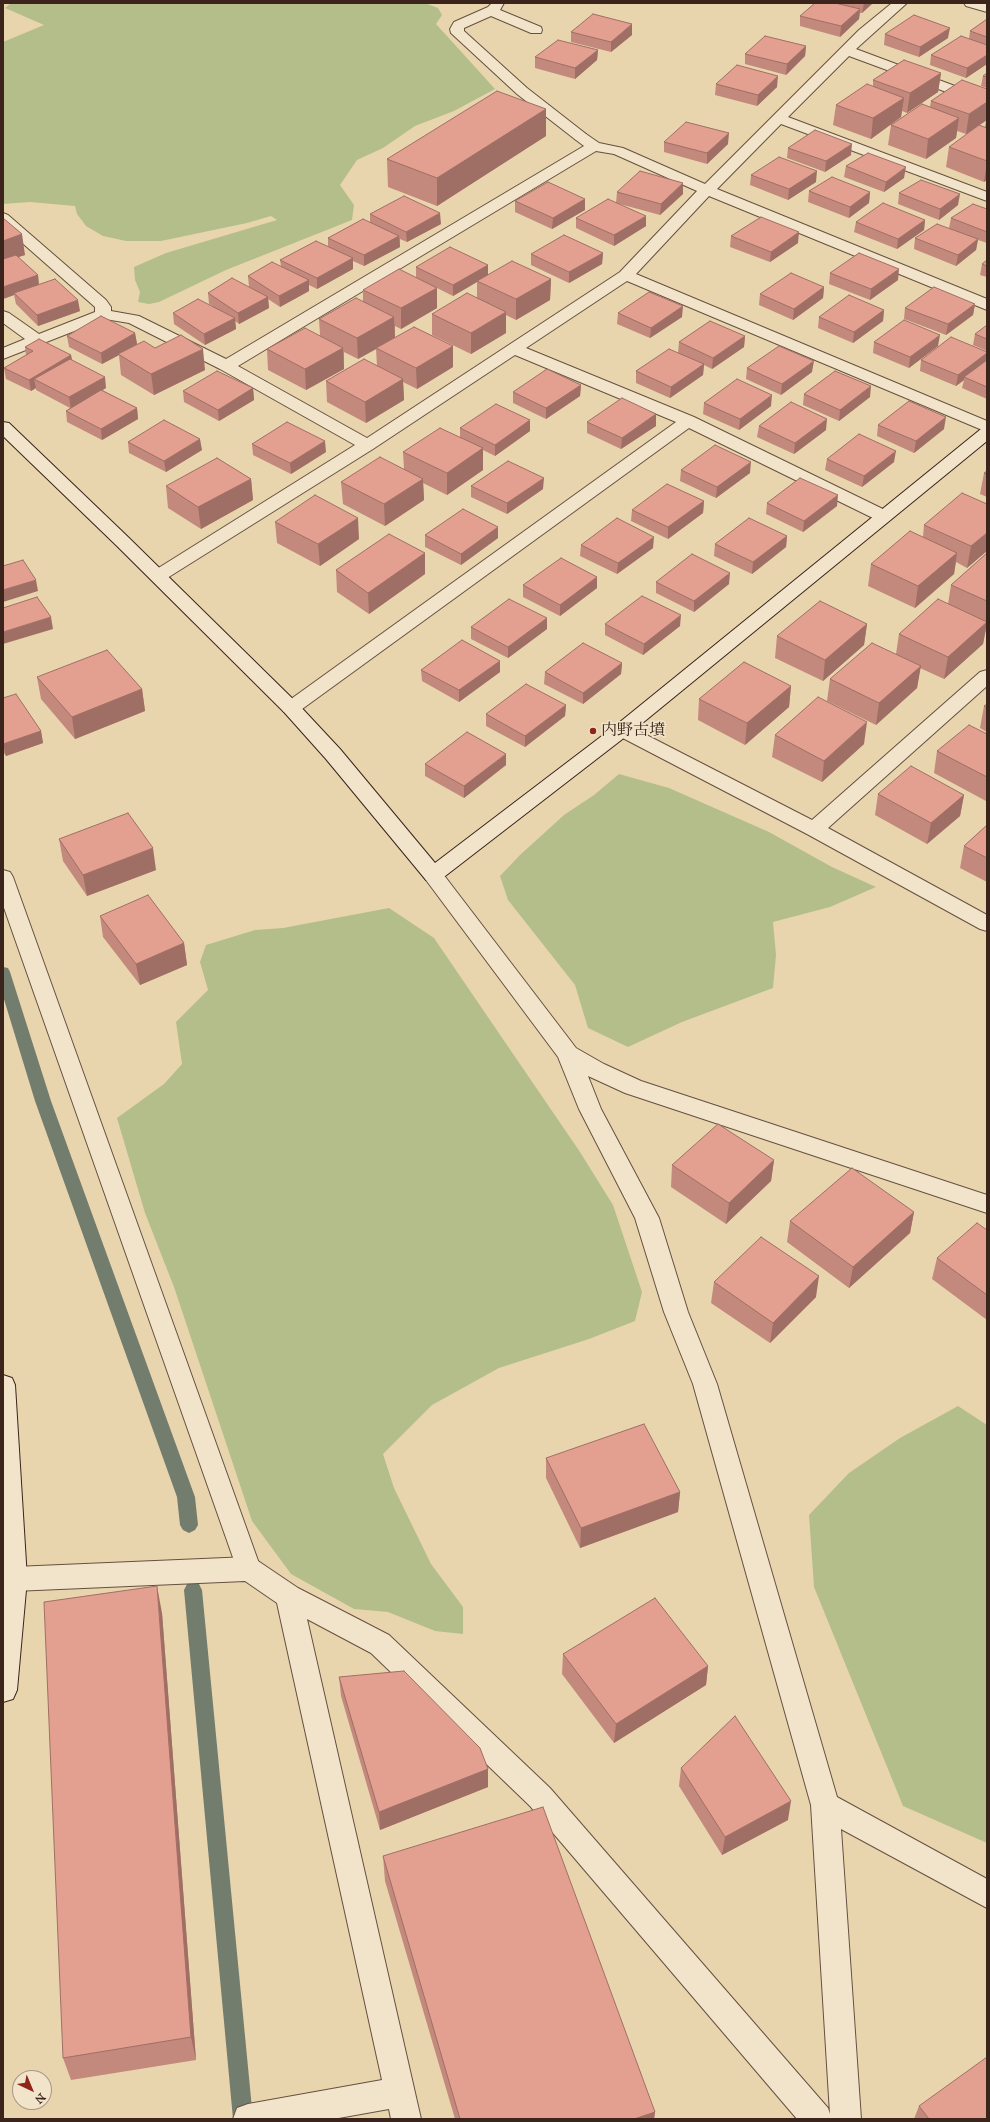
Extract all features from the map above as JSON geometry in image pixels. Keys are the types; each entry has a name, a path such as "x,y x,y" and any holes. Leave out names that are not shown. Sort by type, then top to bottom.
{"street":[{"path":"158,576 367,445 626,275 707,190 848,51 864,33 900,3"},
{"path":"972,3 987,8"},
{"path":"848,51 987,103"},
{"path":"779,118 987,197"},
{"path":"581,137 594,146 618,150 707,190 987,304"},
{"path":"226,366 594,146"},
{"path":"3,218 100,303 103,308 103,314"},
{"path":"626,275 987,427"},
{"path":"3,354 103,314 133,319 226,366 367,445"},
{"path":"3,316 37,340"},
{"path":"515,349 688,421 883,516"},
{"path":"291,708 688,421"},
{"path":"3,428 158,576 291,708 333,754 433,875 568,1054 590,1109 647,1218 676,1312 705,1384 825,1805 846,2119"},
{"path":"433,875 622,730 883,516 987,433"},
{"path":"814,829 987,676"},
{"path":"622,730 814,829 987,924"},
{"path":"568,1054 596,1070 633,1087 987,1204"},
{"path":"3,1385 14,1579 3,1690"},
{"path":"14,1579 249,1569 289,1596 380,1644 540,1798 817,2119"},
{"path":"259,2117 403,2106 289,1596"},
{"path":"825,1805 987,1894"}],"lane":[{"path":"536,30 501,17 495,7 459,25 456,29 458,33 522,91 581,137"},
{"path":"3,877 249,1569"}],"green space":[{"path":"11,3 425,3 438,8 442,15 436,24 495,89 454,111 415,126 383,148 357,160 340,185 354,205 352,220 226,270 159,302 149,304 138,302 140,292 135,280 134,267 166,253 277,220 271,216 247,223 161,241 126,241 103,236 86,226 77,214 75,206 30,202 3,204 3,42 44,25 5,8"},
{"path":"619,774 669,788 769,832 832,867 876,887 830,907 773,922 776,955 773,988 682,1022 628,1047 588,1028 575,985 508,900 500,876 520,855 564,815 594,795"},
{"path":"389,908 434,938 580,1152 613,1205 642,1292 635,1321 589,1339 499,1368 432,1405 383,1454 394,1488 431,1564 463,1607 463,1634 435,1631 388,1612 354,1609 291,1574 252,1521 174,1287 145,1213 117,1118 164,1084 182,1064 176,1022 208,990 200,962 206,945 255,930 283,928"},
{"path":"958,1406 987,1425 987,1843 903,1806 814,1587 809,1515 849,1473 900,1438"}],"building":[{"path":"815,3 835,3 860,9 841,26 800,16"},
{"path":"593,14 632,24 611,42 571,32"},
{"path":"914,15 950,28 920,47 885,34"},
{"path":"987,19 987,37 970,31"},
{"path":"765,36 806,46 787,64 745,54"},
{"path":"961,36 987,45 987,55 967,68 931,55"},
{"path":"558,40 598,50 575,68 535,57"},
{"path":"904,60 941,73 910,93 873,80"},
{"path":"737,65 778,76 758,95 716,84"},
{"path":"962,80 987,89 987,102 969,114 931,101"},
{"path":"867,84 904,98 873,118 836,105"},
{"path":"497,91 546,109 437,178 387,159"},
{"path":"922,104 959,118 928,139 891,125"},
{"path":"686,122 729,133 707,153 664,142"},
{"path":"979,125 987,128 987,161 949,147"},
{"path":"815,130 852,144 826,161 788,148"},
{"path":"868,153 906,167 886,182 846,166"},
{"path":"779,157 817,171 789,189 751,175"},
{"path":"640,171 683,183 661,204 617,192"},
{"path":"832,177 870,192 850,207 809,191"},
{"path":"921,180 960,194 940,209 899,193"},
{"path":"548,182 585,199 553,218 515,201"},
{"path":"404,196 440,213 406,232 370,214"},
{"path":"608,199 646,216 614,235 576,218"},
{"path":"883,203 925,220 898,239 856,222"},
{"path":"973,204 987,209 987,232 951,218"},
{"path":"761,217 799,232 771,252 731,236"},
{"path":"3,218 22,234 3,241"},
{"path":"363,219 399,236 364,255 328,238"},
{"path":"937,224 978,239 958,255 915,238"},
{"path":"564,235 603,253 569,272 531,254"},
{"path":"316,241 353,258 317,278 280,260"},
{"path":"450,247 488,265 453,285 416,267"},
{"path":"859,253 899,269 871,289 830,273"},
{"path":"16,255 38,275 3,287 3,259"},
{"path":"987,260 987,266 982,264"},
{"path":"512,261 551,279 516,299 477,281"},
{"path":"272,262 309,280 279,296 248,276"},
{"path":"399,269 437,288 401,308 363,290"},
{"path":"791,273 824,287 794,309 760,294"},
{"path":"232,278 268,297 238,313 208,293"},
{"path":"55,279 78,300 37,315 14,293"},
{"path":"934,287 975,304 948,324 905,308"},
{"path":"649,292 683,306 651,328 618,313"},
{"path":"467,293 506,312 471,333 432,314"},
{"path":"849,295 884,310 854,332 819,317"},
{"path":"356,298 394,317 357,338 319,319"},
{"path":"198,299 235,318 204,334 173,313"},
{"path":"101,316 135,333 101,353 67,336"},
{"path":"904,320 940,335 910,357 874,342"},
{"path":"710,321 745,336 713,358 679,342"},
{"path":"987,325 987,339 975,334"},
{"path":"414,327 453,346 416,368 376,348"},
{"path":"305,328 343,348 305,369 267,349"},
{"path":"181,335 203,349 151,374 118,354 144,341 155,348"},
{"path":"951,337 987,353 958,375 921,360"},
{"path":"39,339 71,355 29,380 4,368 33,351 25,347"},
{"path":"779,346 814,361 782,384 747,368"},
{"path":"669,349 704,364 671,387 636,371"},
{"path":"70,359 105,377 69,397 34,379"},
{"path":"364,359 403,379 365,402 326,381"},
{"path":"987,360 987,387 964,377"},
{"path":"547,369 581,385 546,408 513,392"},
{"path":"217,371 253,388 218,410 183,391"},
{"path":"835,371 871,386 840,410 804,394"},
{"path":"737,379 772,395 740,419 704,403"},
{"path":"101,390 137,408 101,429 66,411"},
{"path":"622,398 656,414 622,438 587,422"},
{"path":"909,401 946,417 916,441 878,425"},
{"path":"791,402 827,419 795,443 759,426"},
{"path":"496,404 530,420 495,445 460,428"},
{"path":"164,420 200,439 164,461 128,442"},
{"path":"287,422 325,441 290,463 252,444"},
{"path":"440,428 483,448 447,473 403,452"},
{"path":"859,434 896,451 864,476 827,459"},
{"path":"715,445 751,462 717,487 681,470"},
{"path":"380,457 423,479 384,504 341,482"},
{"path":"217,458 251,479 198,507 166,486"},
{"path":"508,461 544,478 507,503 471,486"},
{"path":"800,478 838,495 804,521 767,503"},
{"path":"667,484 704,501 668,527 632,510"},
{"path":"962,493 987,504 987,533 971,546 924,525"},
{"path":"315,495 358,518 318,544 275,522"},
{"path":"463,509 498,527 461,554 425,535"},
{"path":"617,518 654,537 618,563 581,545"},
{"path":"749,518 787,536 753,562 715,544"},
{"path":"910,531 957,553 918,586 871,564"},
{"path":"389,534 425,553 368,593 336,570"},
{"path":"987,553 987,601 951,585"},
{"path":"692,554 730,573 694,601 656,582"},
{"path":"561,558 597,577 560,605 523,585"},
{"path":"23,560 36,580 3,590 3,566"},
{"path":"642,596 681,615 644,644 605,624"},
{"path":"37,597 51,617 3,632 3,608"},
{"path":"509,599 547,618 508,647 471,627"},
{"path":"938,599 987,622 948,657 899,634"},
{"path":"820,601 867,624 825,660 777,636"},
{"path":"462,640 500,661 459,690 421,670"},
{"path":"583,643 622,663 583,693 545,672"},
{"path":"872,643 921,666 879,703 830,679"},
{"path":"107,650 142,689 72,717 37,677"},
{"path":"744,662 791,686 747,723 699,699"},
{"path":"526,684 566,705 525,736 486,714"},
{"path":"16,694 41,731 3,744 3,698"},
{"path":"818,697 867,722 824,761 775,735"},
{"path":"969,725 987,734 987,777 937,751"},
{"path":"467,732 506,754 464,786 425,764"},
{"path":"911,766 964,795 931,823 878,794"},
{"path":"128,813 153,848 83,875 59,839"},
{"path":"987,825 987,858 964,846"},
{"path":"148,895 184,943 136,964 100,916"},
{"path":"718,1124 774,1160 729,1203 672,1165"},
{"path":"852,1168 914,1212 853,1267 790,1221"},
{"path":"977,1223 987,1230 987,1295 937,1258"},
{"path":"761,1237 819,1276 773,1323 714,1282"},
{"path":"644,1424 680,1492 581,1528 546,1458"},
{"path":"157,1586 191,2037 63,2058 44,1602"},
{"path":"655,1598 708,1666 616,1724 563,1654"},
{"path":"404,1671 480,1748 488,1769 379,1812 339,1677"},
{"path":"735,1716 791,1801 725,1837 681,1768"},
{"path":"543,1807 655,2112 634,2119 460,2119 383,1856"},
{"path":"987,2057 987,2119 929,2119 919,2106"}],"waterway":[{"path":"3,972 43,1101 186,1497 189,1525"},
{"path":"193,1590 243,2119"}],"place":[{"name":"内野古墳","path":"593,731"}]}
